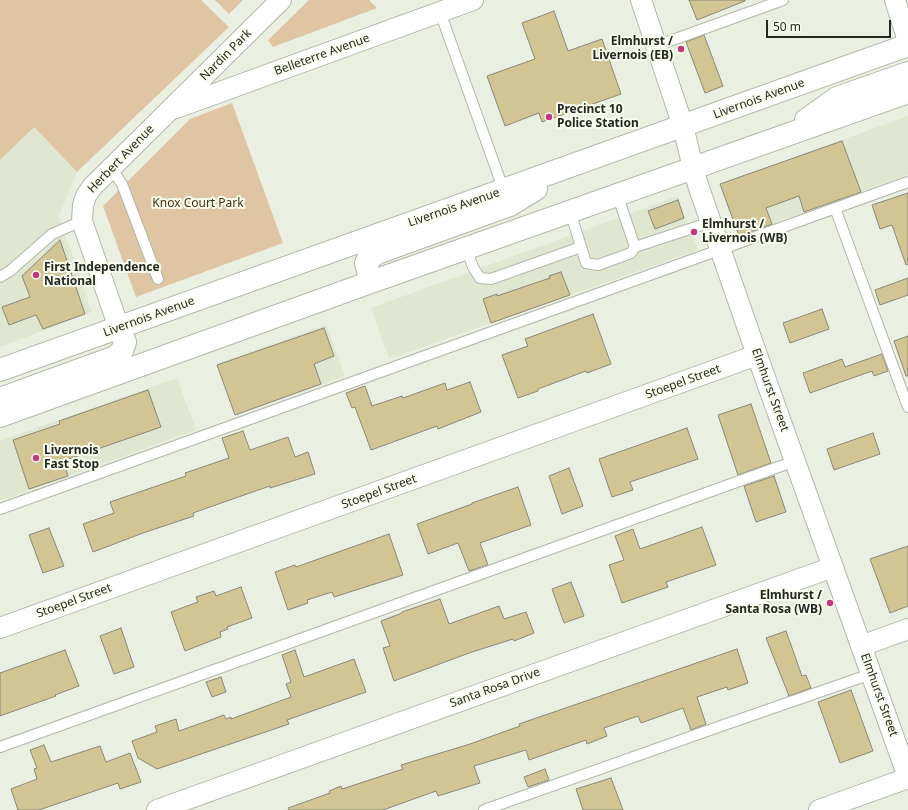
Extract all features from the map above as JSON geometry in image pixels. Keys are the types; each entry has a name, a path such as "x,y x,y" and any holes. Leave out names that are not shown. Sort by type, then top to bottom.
{"main road":[{"name":"Livernois Avenue","path":"0,370 119,328 507,197 572,166 908,45"},
{"path":"783,136 837,98 908,73"},
{"path":"0,416 617,194 908,92"},
{"path":"371,282 366,263 368,258 376,253 507,197"},
{"path":"0,399 115,357 122,351 124,342 119,328"}],"street":[{"name":"Nardin Park","path":"170,110 281,0"},
{"name":"Belleterre Avenue","path":"170,110 473,0"},
{"name":"Elmhurst Street","path":"641,0 683,126 693,168 711,222 908,778"},
{"path":"895,0 908,41"},
{"name":"Herbert Avenue","path":"119,328 82,221 83,205 86,196 92,187 170,110"},
{"name":"Stoepel Street","path":"0,628 757,355"},
{"name":"Santa Rosa Drive","path":"157,810 833,566"},
{"path":"861,646 908,629"},
{"path":"819,810 908,778"}],"lane":[{"path":"656,46 764,3 783,0"},
{"path":"440,12 507,197"},
{"path":"111,168 122,184 158,278"},
{"path":"0,509 908,182"},
{"path":"617,194 636,247"},
{"path":"835,208 908,407"},
{"path":"570,211 586,263 598,265 630,253 636,247 711,222"},
{"path":"0,277 10,271 52,234 82,221"},
{"path":"466,248 480,278 491,279 581,247"},
{"path":"0,747 795,461"},
{"path":"484,810 871,674"}],"shaded area":[{"path":"908,116 908,175 740,235 722,183"},
{"path":"33,126 77,172 59,216 92,312 0,347 0,159"},
{"path":"678,196 698,250 389,359 371,308"},
{"path":"326,325 345,376 237,415 218,363"},
{"path":"177,378 196,430 0,501 0,441"}],"green space":[{"path":"0,0 201,0 229,27 77,172 34,127 0,160"},
{"path":"215,0 243,0 229,14"},
{"path":"309,0 369,0 377,8 273,47 268,40"},
{"name":"Knox Court Park","path":"232,103 283,243 136,297 103,206 190,119"}],"building":[{"path":"689,0 745,0 745,1 697,20"},
{"path":"554,11 568,51 602,39 621,94 542,122 539,113 505,126 487,76 535,59 522,23"},
{"path":"704,35 723,86 705,93 686,42"},
{"path":"842,141 861,192 804,212 799,196 766,208 772,224 739,236 720,184"},
{"path":"908,193 908,264 906,265 892,225 880,229 872,205"},
{"path":"678,200 684,218 655,229 648,211"},
{"path":"60,240 85,314 43,329 36,315 9,325 2,307 30,297 22,276"},
{"path":"561,272 570,295 491,323 483,299 497,294 497,296 550,278 549,276"},
{"path":"908,278 908,295 880,305 875,290"},
{"path":"822,309 829,329 790,343 783,323"},
{"path":"593,314 611,364 587,373 586,371 518,398 502,355 528,346 525,339"},
{"path":"324,328 334,356 314,364 321,384 235,415 217,365"},
{"path":"908,336 908,376 906,376 894,341"},
{"path":"882,354 888,371 874,376 872,371 810,393 803,373 842,359 845,367"},
{"path":"470,382 481,412 438,429 437,426 371,450 355,407 352,408 346,393 365,386 372,406 402,396 403,398 445,383 447,390"},
{"path":"148,390 161,427 63,461 68,476 29,489 13,440 60,424 59,421"},
{"path":"751,404 771,463 738,475 718,415"},
{"path":"687,428 698,459 630,482 633,490 612,497 599,459"},
{"path":"243,431 250,450 288,437 295,457 308,452 315,474 270,488 270,486 244,495 193,513 194,516 93,552 83,524 114,513 110,502 186,476 185,473 229,458 222,438"},
{"path":"873,433 880,454 834,470 827,449"},
{"path":"569,468 583,506 562,514 549,476"},
{"path":"774,476 786,512 756,522 744,486"},
{"path":"518,487 531,525 480,543 488,565 469,571 458,543 428,554 417,524"},
{"path":"702,527 716,565 666,582 668,587 622,603 609,565 624,560 615,536 633,529 640,549"},
{"path":"49,528 64,566 43,573 29,535"},
{"path":"389,534 403,575 334,597 332,592 307,600 308,603 288,610 275,572 295,565 296,567"},
{"path":"908,546 908,606 890,613 870,559"},
{"path":"571,582 584,616 564,623 552,589"},
{"path":"241,587 252,618 227,627 228,629 220,632 221,637 185,651 171,612 198,602 196,597 214,591 216,596"},
{"path":"440,599 449,624 499,606 504,619 526,612 534,633 514,641 513,639 469,653 394,681 383,648 390,646 381,621"},
{"path":"121,628 134,667 114,674 100,636"},
{"path":"786,631 802,676 806,675 811,688 789,696 766,638"},
{"path":"737,649 748,683 728,690 727,687 697,697 706,724 691,730 683,708 641,723 638,716 604,728 607,736 587,744 586,740 529,760 526,750 474,766 480,783 438,796 436,791 383,810 289,810 288,808 330,793 329,791 341,786 342,789 403,769 401,765 470,744 520,726 519,724"},
{"path":"65,650 79,686 0,716 0,673"},
{"path":"295,650 304,677 354,659 366,692 287,720 289,724 157,769 138,758 132,741 157,732 155,726 176,719 179,731 224,715 226,719 231,717 231,719 291,697 286,684 291,682 282,655"},
{"path":"221,677 226,692 212,697 206,682"},
{"path":"851,690 873,751 840,763 818,702"},
{"path":"44,745 51,762 100,746 106,762 130,753 141,782 120,789 118,783 39,810 18,810 11,789 37,779 34,769 37,768 30,750"},
{"path":"545,769 549,780 528,787 524,777"},
{"path":"611,778 623,810 583,810 576,789"}],"place":[{"name":"Elmhurst / Livernois (EB)","path":"681,49"},
{"name":"Precinct 10 Police Station","path":"549,117"},
{"name":"Elmhurst / Livernois (WB)","path":"694,232"},
{"name":"First Independence National","path":"36,275"},
{"name":"Livernois Fast Stop","path":"36,458"},
{"name":"Elmhurst / Santa Rosa (WB)","path":"830,603"}]}
